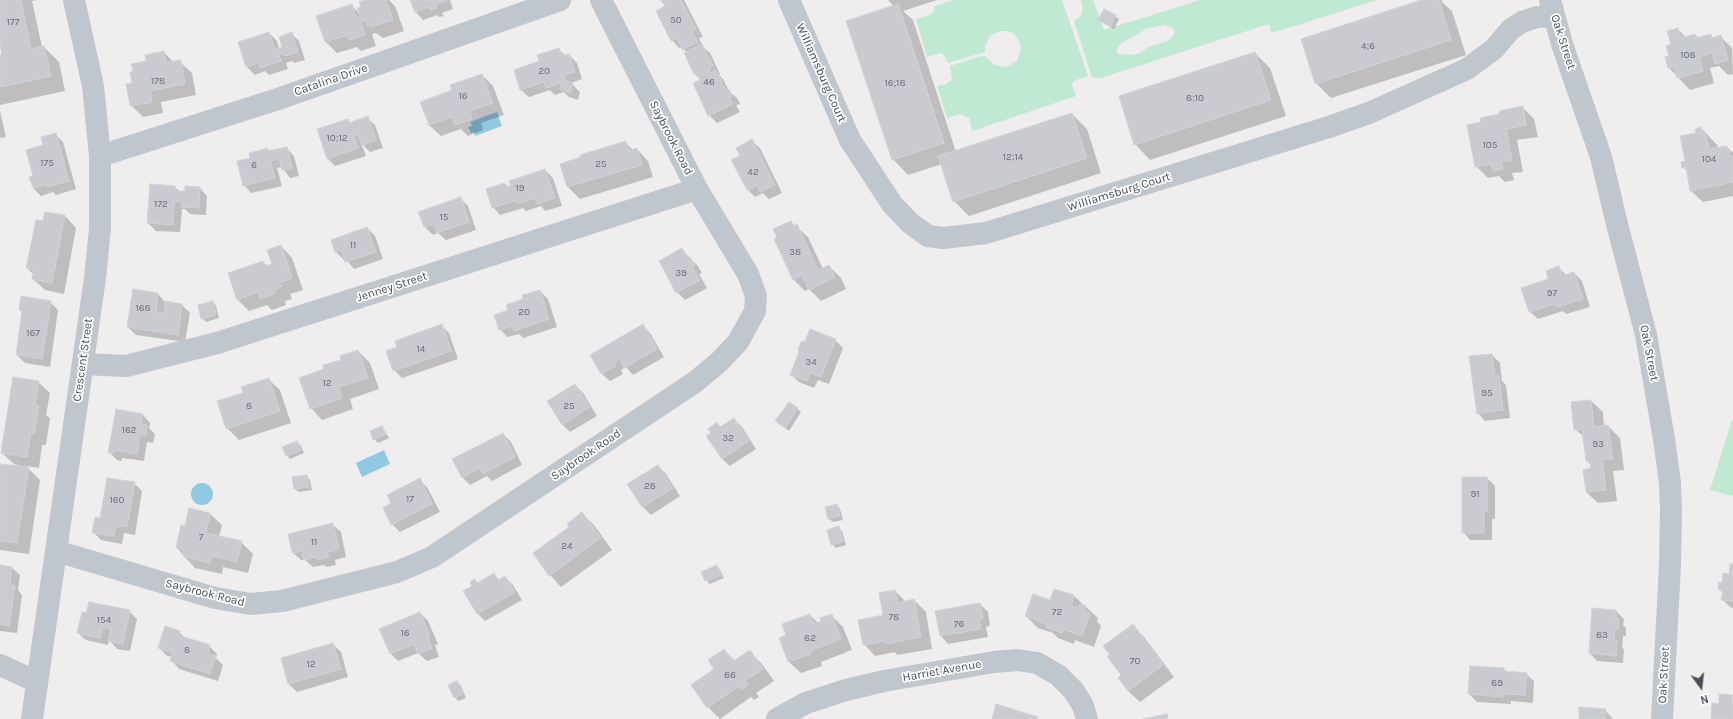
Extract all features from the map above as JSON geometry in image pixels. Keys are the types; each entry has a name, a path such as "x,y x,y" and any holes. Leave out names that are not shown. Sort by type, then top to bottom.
{"street":[{"name":"Crescent Street","path":"32,719 95,278 100,229 100,156 93,86 74,0"},
{"name":"Catalina Drive","path":"100,156 278,98 560,0"},
{"name":"Saybrook Road","path":"56,551 215,598 251,604 282,602 397,572 432,557 695,382 719,362 738,342 755,310 756,296 748,274 697,189 601,0"},
{"name":"Williamsburg Court","path":"789,0 850,140 896,209 910,223 928,236 943,238 986,233 1329,127 1369,113 1467,70 1494,49 1511,29 1522,22 1537,17 1552,8"},
{"name":"Oak Street","path":"1552,8 1564,51 1601,157 1647,339 1664,439 1670,483 1671,509 1670,565 1662,719"},
{"name":"Jenney Street","path":"83,364 126,366 217,343 697,189"},
{"name":"Harriet Avenue","path":"777,719 806,703 846,690 884,681 994,662 1018,660 1037,663 1058,675 1074,691 1083,706 1087,719"},
{"path":"0,665 37,682"}],"green space":[{"path":"954,0 1062,0 1088,76 1073,81 1072,85 1076,96 972,131 969,118 960,114 947,118 937,86 946,84 952,80 950,66 981,56 986,57 995,65 1006,67 1017,61 1021,49 1020,43 1013,33 1000,31 990,36 985,46 985,52 948,63 941,53 927,57 916,19 933,13 935,6"},
{"path":"1081,0 1093,0 1104,30 1200,0 1377,0 1272,33 1269,24 1101,78 1092,77 1074,21 1081,16 1083,8","holes":["1165,25 1175,30 1174,35 1168,41 1148,47 1140,53 1131,55 1118,54 1117,49 1120,44 1148,28"]},
{"path":"1733,420 1733,496 1710,490"}],"water":[{"path":"497,112 502,126 475,136 474,132 471,133 468,127 472,126 470,122"},
{"path":"384,450 390,464 362,477 356,463"},
{"path":"202,483 210,486 213,494 210,502 202,505 194,502 191,494 194,486"}],"building":[{"path":"0,0 21,0 31,49 44,46 51,76 0,87 0,55 2,54 0,44"},
{"path":"364,0 386,0 393,20 370,27 365,21 361,22 365,35 349,40 347,35 325,42 316,16 352,4 356,17 360,16 357,8 361,7 359,2"},
{"path":"410,0 446,1 435,5 437,8 430,10 429,7 415,12"},
{"path":"661,0 681,0 696,29 692,31 698,42 682,50 677,38 671,41 656,11 665,6"},
{"path":"1421,0 1439,0 1451,40 1315,84 1301,39"},
{"path":"898,4 944,143 892,160 846,21"},
{"path":"1104,9 1116,15 1111,26 1098,20"},
{"path":"1678,28 1681,38 1695,34 1696,38 1711,34 1712,38 1721,35 1728,60 1715,64 1712,53 1699,57 1703,71 1677,78 1674,67 1668,68 1665,57 1669,56 1666,46 1671,44 1667,31"},
{"path":"269,32 275,49 282,47 279,37 292,32 298,52 285,56 284,53 279,55 281,61 260,68 259,63 246,67 238,42"},
{"path":"702,44 713,66 709,68 711,73 716,70 726,91 729,89 732,96 729,97 733,104 708,116 693,83 700,80 697,73 694,74 684,53"},
{"path":"559,48 562,56 569,54 575,72 564,75 566,81 573,83 570,93 560,89 562,82 546,88 544,82 520,90 514,70 539,61 537,55"},
{"path":"164,51 166,63 181,60 185,84 150,91 152,102 130,106 126,84 132,83 130,72 133,71 131,64 146,61 145,55"},
{"path":"1255,52 1271,100 1134,145 1119,96"},
{"path":"482,74 493,103 470,111 472,119 455,125 452,117 429,125 420,102 452,90 450,85"},
{"path":"1523,106 1526,125 1506,129 1512,160 1501,162 1503,169 1493,171 1491,164 1475,167 1467,125 1481,122 1480,118 1499,114 1499,111"},
{"path":"1072,113 1087,158 953,202 938,156"},
{"path":"368,116 376,140 362,145 358,135 354,136 358,148 327,159 317,129 348,119 349,123"},
{"path":"1701,127 1702,133 1705,132 1709,149 1727,146 1730,157 1733,156 1733,182 1690,191 1686,167 1682,168 1681,162 1685,161 1680,136 1696,133 1695,129"},
{"path":"56,133 69,181 47,187 47,184 33,188 29,177 33,176 26,150 43,145 41,137"},
{"path":"752,139 775,185 760,192 757,185 747,190 731,160 740,156 736,148"},
{"path":"626,141 629,151 637,148 642,165 567,187 560,164 580,157 580,155"},
{"path":"287,147 292,168 282,170 279,159 270,161 275,178 243,186 237,161 250,158 249,153 268,148 268,151"},
{"path":"545,169 555,198 537,204 535,198 517,204 516,200 492,208 486,189 505,183 507,187 511,186 509,181"},
{"path":"150,184 175,186 175,191 185,191 185,186 200,187 199,208 181,207 182,202 174,201 173,225 147,223"},
{"path":"461,197 469,222 437,233 434,224 424,227 418,212"},
{"path":"45,212 65,215 52,283 32,279 34,270 26,268 36,220 43,221"},
{"path":"791,221 794,226 797,224 818,270 829,265 835,277 809,290 802,275 793,280 774,239 777,237 773,229"},
{"path":"367,227 376,252 345,262 342,250 335,252 331,240"},
{"path":"281,245 292,278 279,283 281,287 274,290 275,294 260,299 258,292 237,300 228,273 263,261 264,266 272,264 267,250"},
{"path":"682,248 688,258 690,257 695,265 692,266 700,280 676,293 659,261"},
{"path":"1559,266 1562,276 1574,272 1583,299 1557,307 1556,304 1529,312 1521,288 1548,279 1546,271"},
{"path":"133,289 158,293 156,312 164,313 166,301 182,304 178,335 127,327"},
{"path":"540,290 549,319 514,331 512,326 499,330 494,315 508,310 506,305 523,299 522,295"},
{"path":"21,296 51,301 42,359 16,355 22,311 19,310"},
{"path":"213,301 216,315 201,319 198,305"},
{"path":"442,324 451,351 393,371 386,351 397,347 395,341"},
{"path":"643,324 657,349 624,368 620,359 614,362 616,366 601,374 590,355"},
{"path":"810,329 836,339 821,377 810,373 807,381 790,375 799,352 798,349 801,342 805,341"},
{"path":"358,350 368,378 339,387 342,398 310,409 299,378 324,369 323,365 341,360 340,356"},
{"path":"1492,354 1495,376 1499,376 1503,410 1477,414 1469,356"},
{"path":"13,377 39,381 35,405 39,406 34,434 31,433 27,457 1,453"},
{"path":"269,378 280,411 226,429 217,401 243,393 241,387"},
{"path":"575,384 590,407 562,425 547,401"},
{"path":"1591,400 1594,427 1608,425 1613,459 1602,460 1606,490 1586,492 1583,470 1591,468 1590,461 1586,461 1582,429 1574,430 1571,402"},
{"path":"789,402 798,408 785,428 775,421"},
{"path":"116,409 143,414 141,424 147,425 146,436 140,435 137,454 114,450 114,453 108,453"},
{"path":"734,418 749,441 722,459 706,436 711,433 708,429 717,422 720,427"},
{"path":"382,426 386,434 373,440 370,431"},
{"path":"503,433 515,457 483,474 480,468 462,478 452,459"},
{"path":"297,441 301,450 286,456 282,447"},
{"path":"0,464 29,467 17,543 0,541"},
{"path":"658,465 673,488 642,507 627,484"},
{"path":"307,475 309,487 294,489 292,477"},
{"path":"1462,477 1487,477 1487,511 1484,511 1484,533 1462,533"},
{"path":"107,478 135,482 127,527 116,526 114,536 92,533 95,517 100,518"},
{"path":"420,478 432,504 391,525 383,508 391,503 387,495"},
{"path":"837,504 840,516 828,519 825,507"},
{"path":"189,508 210,513 206,533 242,541 237,562 212,556 210,563 183,556 184,550 176,548 181,525 185,526"},
{"path":"582,512 601,538 549,576 533,553 569,527 567,524"},
{"path":"333,523 339,549 327,552 329,557 317,560 317,557 304,560 302,551 292,553 288,534"},
{"path":"839,526 843,541 831,545 827,530"},
{"path":"1730,564 1733,564 1733,601 1721,600 1723,590 1718,589 1719,582 1722,583 1723,573 1729,574"},
{"path":"0,565 12,567 10,585 15,586 9,626 0,624"},
{"path":"717,565 721,575 705,581 701,572"},
{"path":"494,573 498,580 505,576 515,592 477,614 463,591 472,586 470,582 475,579 477,583"},
{"path":"1054,589 1074,595 1071,606 1079,608 1080,604 1086,606 1084,611 1090,613 1082,636 1063,629 1062,633 1045,627 1046,624 1025,616 1033,594 1050,600"},
{"path":"895,590 898,603 914,599 921,637 885,644 885,641 863,645 858,620 883,615 879,593"},
{"path":"89,602 130,610 123,644 108,641 111,629 103,627 100,638 77,633 82,612 86,613"},
{"path":"980,603 983,618 979,619 981,629 940,636 935,611"},
{"path":"1592,608 1616,610 1616,619 1619,619 1618,629 1615,629 1614,641 1617,641 1616,656 1589,653"},
{"path":"420,612 430,637 428,638 432,649 418,654 414,644 390,654 379,629"},
{"path":"810,614 814,624 821,621 820,618 832,614 841,639 810,651 811,654 788,662 779,638 786,635 782,624"},
{"path":"1133,624 1163,665 1128,691 1118,678 1121,675 1107,656 1110,655 1103,646"},
{"path":"165,626 180,631 178,635 210,645 208,654 216,656 210,674 170,661 173,653 158,648"},
{"path":"333,643 341,669 288,684 281,658"},
{"path":"724,649 733,661 750,650 763,669 745,681 748,685 742,689 739,686 707,708 691,685 714,669 708,660"},
{"path":"1470,666 1504,668 1504,671 1527,673 1525,695 1504,694 1503,697 1468,694"},
{"path":"457,681 463,694 454,698 448,685"},
{"path":"1719,694 1732,695 1733,719 1711,719 1712,703 1719,704"},
{"path":"996,704 1038,717 1037,719 992,719"},
{"path":"1579,707 1606,709 1605,719 1579,719"},
{"path":"1167,714 1168,719 1143,719"}]}
